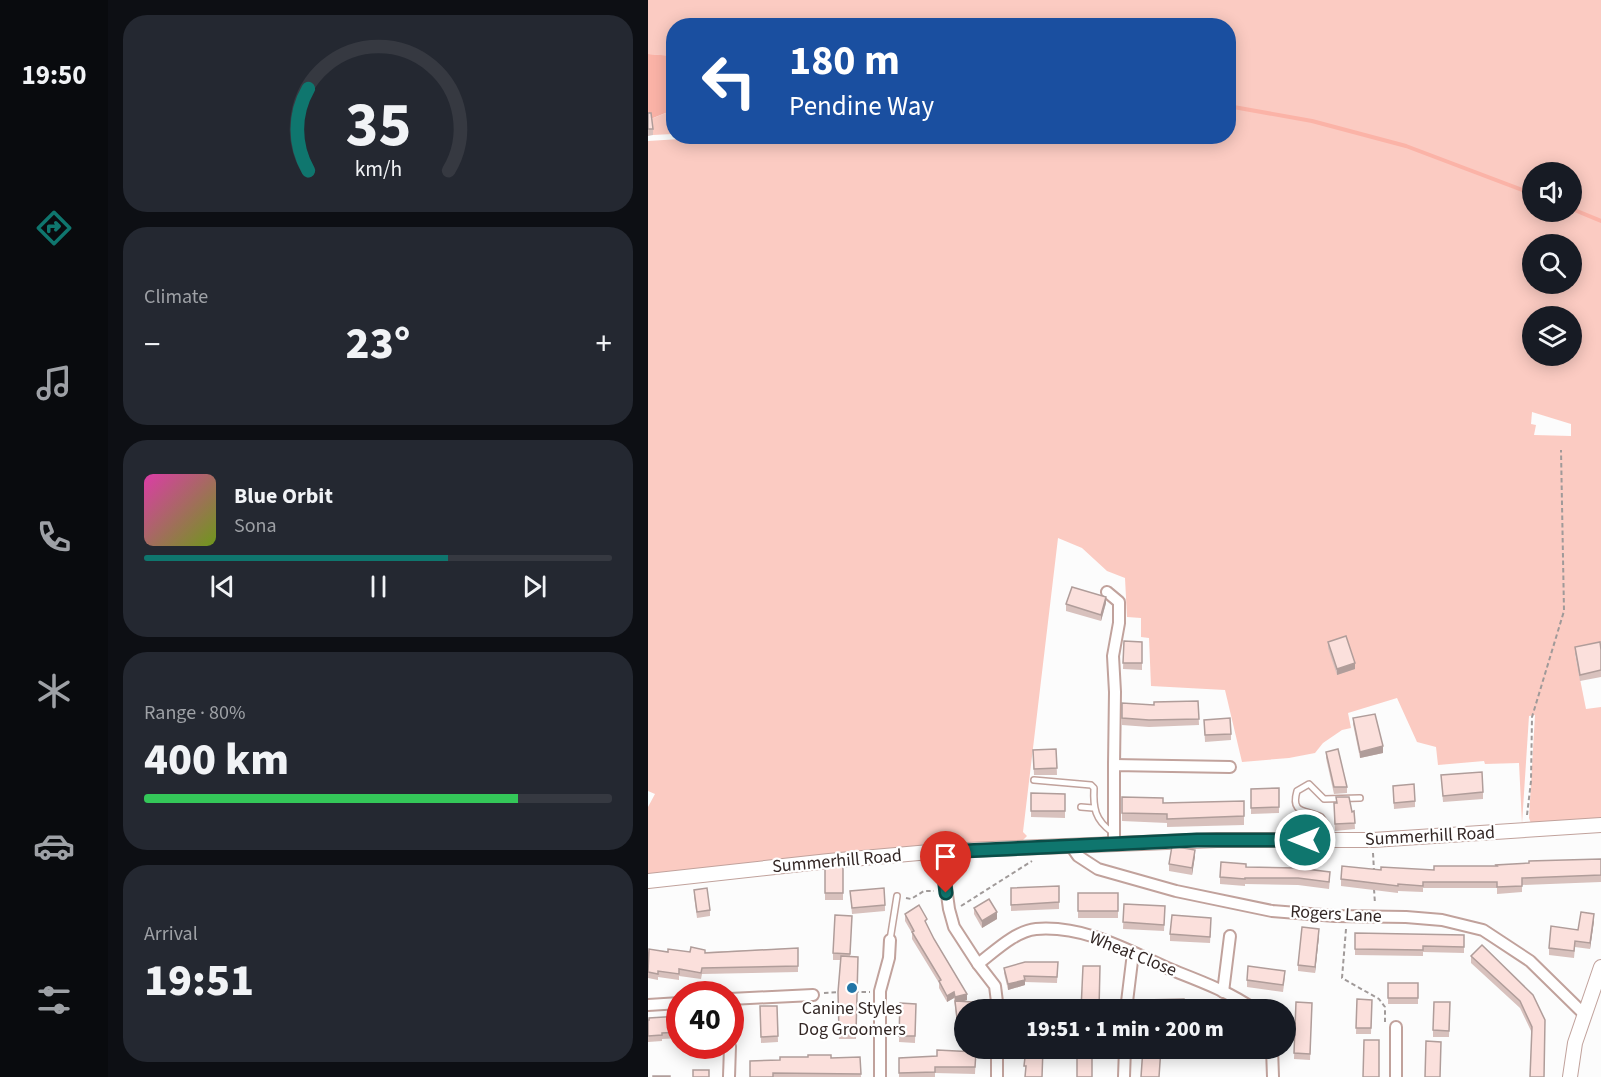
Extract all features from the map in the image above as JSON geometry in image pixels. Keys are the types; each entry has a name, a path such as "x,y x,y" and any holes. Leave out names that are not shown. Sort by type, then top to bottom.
{"street":[{"path":"1107,592 1119,602 1119,623 1113,656 1115,692 1114,838"},
{"path":"1114,765 1230,767"},
{"name":"Summerhill Road","path":"648,881 829,861 941,852 1071,846 1114,838 1373,840 1601,825"},
{"name":"Rogers Lane","path":"1071,846 1087,863 1098,869 1176,891 1272,911 1442,920 1483,930 1530,961 1583,1013"},
{"path":"941,852 950,915 954,927 994,986 996,999"},
{"name":"Wheat Close","path":"978,964 1006,943 1035,929 1086,934 1103,939 1235,999"},
{"path":"1223,992 1230,936"},
{"path":"880,1077 880,991 889,958 890,940"},
{"path":"1127,999 1133,953"},
{"path":"1570,1077 1575,1042 1583,1013 1601,967"},
{"path":"744,998 813,995"},
{"path":"648,1005 666,1004"},
{"path":"1396,1027 1396,1077"},
{"path":"729,1077 730,1059"},
{"path":"997,1059 997,1077"},
{"path":"1124,1077 1125,1059"},
{"path":"1273,1059 1274,1077"}],"lane":[{"path":"1034,780 1091,784 1094,788 1093,808 1114,838"},
{"path":"1327,840 1326,825 1321,817 1302,812 1298,808 1297,791 1309,784 1324,799 1360,798"},
{"path":"1081,807 1093,808"},
{"path":"890,940 897,896"}],"path":[{"path":"1529,830 1526,812 1530,781 1532,717 1564,611 1561,450"},
{"path":"1373,840 1374,873"},
{"path":"950,915 969,899 1028,865 1047,847"},
{"path":"1374,883 1375,916"},
{"path":"897,896 911,899 924,891 946,890"},
{"path":"1348,916 1342,978 1379,999 1385,1007 1385,1026 1396,1027"},
{"path":"813,995 880,991"}],"shaded area":[{"path":"648,0 1601,0 1601,648 1575,654 1586,709 1601,707 1601,823 1532,826 1529,818 1535,715 1529,716 1522,824 1519,763 1485,764 1484,761 1438,765 1436,747 1417,742 1397,698 1348,713 1351,728 1342,730 1323,743 1315,753 1242,762 1225,690 1151,686 1149,638 1141,637 1141,618 1127,617 1125,578 1107,571 1082,548 1058,538 1023,832 1027,836 1020,843 820,855 648,876 648,807 655,794 648,791 648,141 666,140 666,144 1236,144 1236,18 666,18 666,55 648,54","holes":["1532,412 1571,424 1571,436 1534,435 1536,425 1531,424"]},
{"path":"648,54 666,55 666,113 648,120"},
{"path":"666,113 666,134 653,135 651,119"}],"building":[{"path":"648,113 651,113 653,129 648,129"},
{"path":"1072,587 1106,597 1101,615 1066,604"},
{"path":"1346,636 1355,663 1337,669 1328,642"},
{"path":"1124,641 1142,642 1142,663 1123,663"},
{"path":"1600,642 1601,670 1580,675 1575,647"},
{"path":"1198,701 1199,719 1122,718 1122,703 1154,705 1154,702"},
{"path":"1375,714 1383,746 1360,752 1353,718"},
{"path":"1230,718 1231,734 1205,735 1204,720"},
{"path":"1056,749 1057,768 1034,769 1033,750"},
{"path":"1338,749 1347,787 1334,787 1326,752"},
{"path":"1482,772 1483,792 1443,796 1441,775"},
{"path":"1414,784 1415,801 1394,803 1393,786"},
{"path":"1279,788 1279,807 1251,808 1251,789"},
{"path":"1031,793 1065,794 1065,811 1031,811"},
{"path":"1122,797 1163,798 1163,803 1244,801 1244,816 1167,819 1167,814 1122,813"},
{"path":"1336,797 1349,797 1355,823 1335,824"},
{"path":"1172,846 1195,850 1192,868 1169,864"},
{"path":"1601,859 1601,875 1522,878 1522,886 1497,887 1497,882 1423,882 1423,886 1398,884 1398,886 1341,879 1342,866 1381,870 1381,867 1434,870 1434,866 1497,866 1529,863 1529,861"},
{"path":"843,862 843,893 825,893 825,864"},
{"path":"1221,862 1246,864 1246,867 1298,868 1330,872 1329,882 1298,878 1220,877"},
{"path":"1059,886 1059,902 1011,905 1011,888"},
{"path":"707,888 710,910 697,912 694,890"},
{"path":"884,888 885,905 852,908 850,891"},
{"path":"1078,893 1118,893 1118,911 1078,911"},
{"path":"989,899 997,912 982,921 974,908"},
{"path":"1124,904 1165,906 1164,925 1123,922"},
{"path":"919,905 934,939 967,994 955,997 954,992 947,996 939,981 941,980 912,932 914,931 905,914"},
{"path":"1581,912 1594,914 1590,943 1575,941 1574,951 1549,948 1551,926 1578,930"},
{"path":"835,915 852,916 850,954 833,953"},
{"path":"1172,915 1211,918 1210,937 1170,934"},
{"path":"1302,927 1319,929 1315,967 1298,965"},
{"path":"1355,933 1464,935 1464,947 1423,946 1423,950 1355,949"},
{"path":"1482,945 1533,995 1545,1020 1544,1077 1530,1077 1532,1027 1520,1001 1471,956"},
{"path":"691,947 705,950 705,953 798,948 798,966 702,968 701,973 679,969 679,974 648,972 649,949 690,952"},
{"path":"841,956 858,957 856,1033 839,1033 838,992"},
{"path":"1025,962 1058,962 1057,977 1024,976 1025,980 1008,984 1004,968"},
{"path":"1083,966 1100,966 1099,999 1082,999"},
{"path":"1248,966 1285,971 1283,985 1247,980"},
{"path":"1388,983 1418,983 1418,998 1388,998"},
{"path":"1357,999 1372,1000 1371,1028 1356,1028"},
{"path":"1296,1002 1312,1003 1310,1054 1296,1053"},
{"path":"1434,1002 1450,1002 1449,1031 1433,1030"},
{"path":"900,1003 916,1004 915,1036 899,1036"},
{"path":"760,1006 777,1006 778,1036 761,1037"},
{"path":"666,1017 666,1033 648,1036 649,1018"},
{"path":"1364,1040 1379,1040 1379,1077 1363,1077"},
{"path":"1426,1041 1441,1042 1440,1077 1425,1077"},
{"path":"937,1050 954,1051 954,1059 976,1059 975,1067 935,1067 935,1072 899,1073 899,1058 937,1056"},
{"path":"808,1055 831,1055 831,1058 860,1057 861,1074 773,1073 773,1077 750,1077 750,1061 780,1060 780,1057 808,1057"},
{"path":"1025,1059 1043,1059 1042,1077 1025,1077 1026,1066 1024,1066"},
{"path":"1077,1059 1092,1059 1092,1077 1077,1077"},
{"path":"1142,1059 1160,1059 1159,1077 1141,1077"},
{"path":"693,1070 709,1070 709,1077 693,1077"}],"waterway":[{"path":"1236,107 1312,121 1406,146 1522,190"},
{"path":"1582,213 1601,221"}],"place":[{"name":"Canine Styles Dog Groomers","path":"852,988"}],"route":[{"path":"946,893 941,852 1197,840 1305,840"}]}
